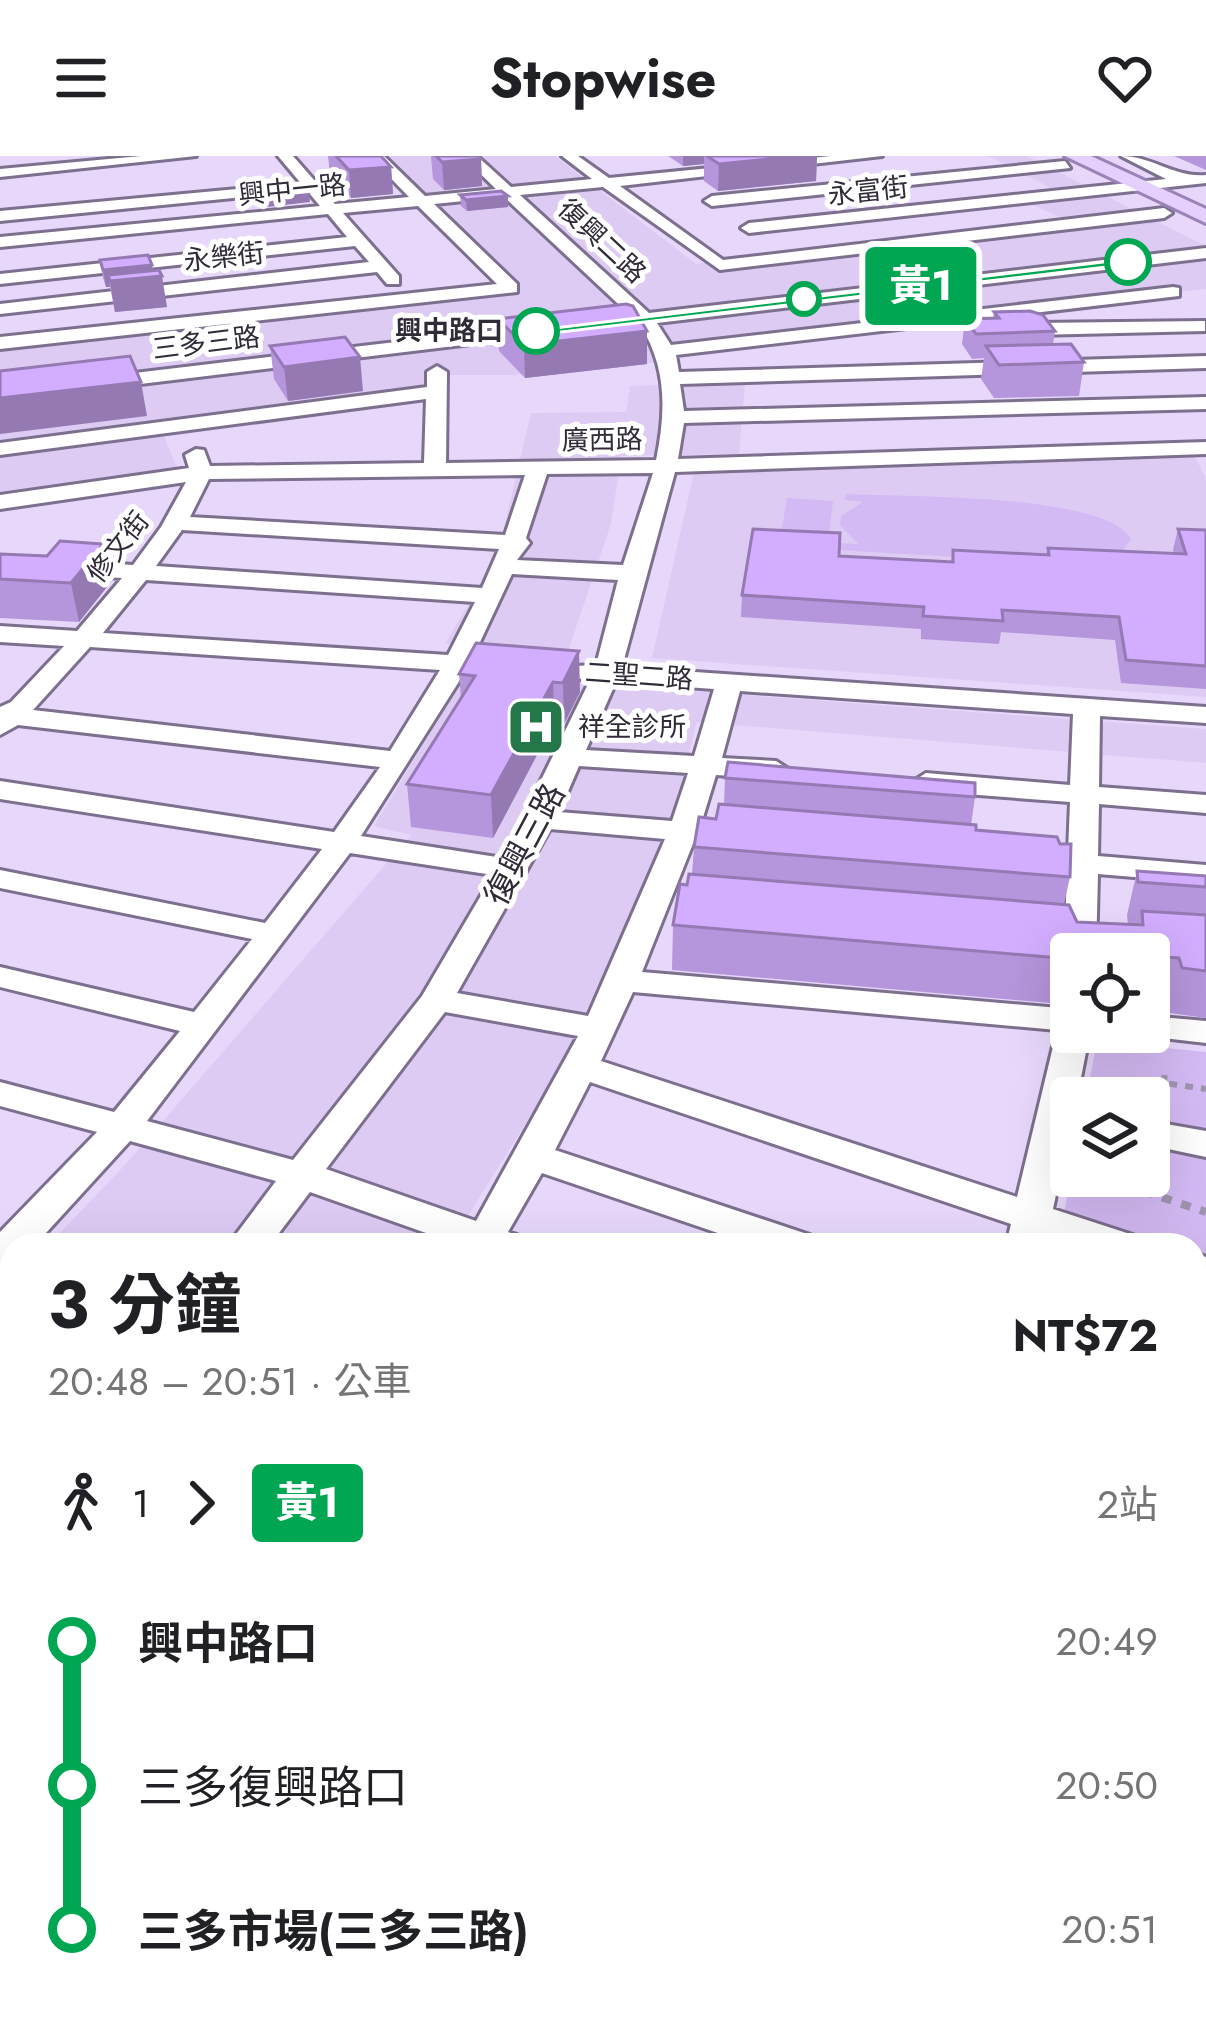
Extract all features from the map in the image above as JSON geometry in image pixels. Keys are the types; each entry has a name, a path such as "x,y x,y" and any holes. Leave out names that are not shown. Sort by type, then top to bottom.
{"main road":[{"path":"1107,156 1175,183 1206,203"},
{"path":"1070,160 1206,217"}],"street":[{"path":"0,173 189,156"},
{"path":"0,343 58,362 426,322 511,288 376,156"},
{"name":"復興二路","path":"469,156 645,319"},
{"path":"569,156 720,266 1164,213"},
{"path":"650,156 813,271"},
{"name":"興中一路","path":"8,242 875,156"},
{"path":"1047,156 1070,160 1114,189 1206,234"},
{"path":"1131,158 1171,156"},
{"path":"1131,158 1175,183 1206,191"},
{"path":"712,201 1070,160"},
{"path":"284,164 313,187 426,322 435,392 435,469"},
{"name":"永富街","path":"749,228 1206,179"},
{"path":"3,216 313,187"},
{"path":"0,195 8,242 28,276 58,362"},
{"path":"0,279 360,241"},
{"path":"608,323 1206,253"},
{"path":"1134,261 1180,294 1206,326"},
{"name":"永樂街","path":"0,309 382,266"},
{"path":"832,282 860,292 920,327 1206,326"},
{"path":"669,364 1180,294"},
{"path":"645,319 669,364"},
{"name":"三多三路","path":"0,395 58,362 161,376 426,322 567,328"},
{"path":"920,327 962,406 995,455"},
{"path":"669,364 942,367 1206,362"},
{"name":"復興三路","path":"257,1233 436,1000 542,819 607,673 666,466 675,416 669,364"},
{"path":"161,376 190,425 200,473"},
{"path":"0,449 435,392"},
{"path":"675,416 1206,403"},
{"name":"廣西路","path":"0,502 200,473 1204,454"},
{"path":"22,1233 122,1127 344,843 455,664 512,555 538,468"},
{"name":"修文街","path":"4,720 86,638 175,523 200,473"},
{"path":"175,523 512,555 632,573"},
{"path":"0,563 490,596"},
{"name":"二聖二路","path":"0,634 1206,716"},
{"path":"495,1233 623,980 670,903 685,831 729,682"},
{"path":"1074,933 1083,864 1087,707"},
{"path":"4,720 396,760"},
{"path":"570,757 802,772"},
{"path":"896,780 1206,804"},
{"path":"0,790 513,869"},
{"path":"542,819 778,839"},
{"path":"989,856 1206,874"},
{"path":"0,880 273,934"},
{"path":"0,977 202,1025"},
{"path":"623,980 1050,1018"},
{"path":"436,1000 600,1029"},
{"path":"1170,1029 1206,1032"},
{"path":"581,1067 1030,1232 1050,1160"},
{"path":"0,1094 302,1175 462,1233"},
{"path":"1170,1137 1206,1144"},
{"path":"533,1156 761,1233"}],"path":[{"path":"1164,1077 1165,1071"},
{"path":"1170,1084 1206,1089"},
{"path":"1162,1197 1206,1208"}],"shaded area":[{"path":"382,156 555,156 696,264 1073,223 1017,198 1059,192 988,156 1027,156 1206,246 1206,289 660,349 660,362 511,375 448,375 445,384 159,425 177,467 0,492 0,346 519,291"},
{"path":"745,382 739,454 621,456 611,524 567,654 445,644 498,553 531,413 626,412 630,386"},
{"path":"1193,452 1206,479 1206,697 652,658 694,472"},
{"path":"846,494 1000,500 1084,513 1114,524 1131,539 1118,557 1156,569 787,547 788,541 858,544 840,525 841,516 863,502 845,500"},
{"path":"787,498 833,501 829,537 781,534"},
{"path":"468,670 1206,729 1206,763 697,722 664,848 556,1074 457,1233 60,1233 124,1166 411,835 374,826"},
{"path":"1170,1048 1206,1052 1206,1233 1127,1233 1064,1214 1067,1197 1170,1197 1170,1077 1090,1077 1095,1053 1170,1053"}],"building":[{"path":"336,156 381,156 391,167 349,170"},
{"path":"436,156 478,156 481,159 442,162"},
{"path":"707,156 799,156 719,164"},
{"path":"306,187 309,192 266,196 262,191"},
{"path":"501,191 508,196 466,200 460,195"},
{"path":"148,255 152,265 103,270 100,260"},
{"path":"159,270 162,276 110,281 108,275"},
{"path":"633,306 647,331 524,345 498,319"},
{"path":"994,312 1043,315 1055,331 976,334 965,319 999,318"},
{"path":"345,337 360,357 284,367 270,346"},
{"path":"1071,344 1084,362 999,365 986,346"},
{"path":"130,356 141,382 0,398 0,371"},
{"path":"753,529 840,533 839,556 953,562 953,550 1049,555 1048,548 1186,554 1178,529 1206,530 1206,666 1126,660 1119,617 1002,610 1003,621 923,616 924,607 742,595"},
{"path":"60,541 103,544 71,583 0,579 0,554 47,556"},
{"path":"476,643 579,651 563,683 553,682 491,795 407,784 475,676 459,674"},
{"path":"728,762 975,783 975,797 725,778"},
{"path":"719,804 976,825 976,830 1057,837 1060,844 1071,844 1070,877 694,847 699,817 716,819"},
{"path":"1137,871 1206,876 1206,887 1138,882"},
{"path":"689,874 1069,905 1077,922 1143,925 1142,911 1206,915 1206,971 1182,968 1179,958 1170,957 1170,933 1050,933 1050,957 673,925 680,884 687,885"}],"bus line":[{"name":"黃1","path":"536,331 1128,262"}],"place":[{"name":"興中路口","path":"536,331"},
{"name":"祥全診所","path":"536,727"}]}
